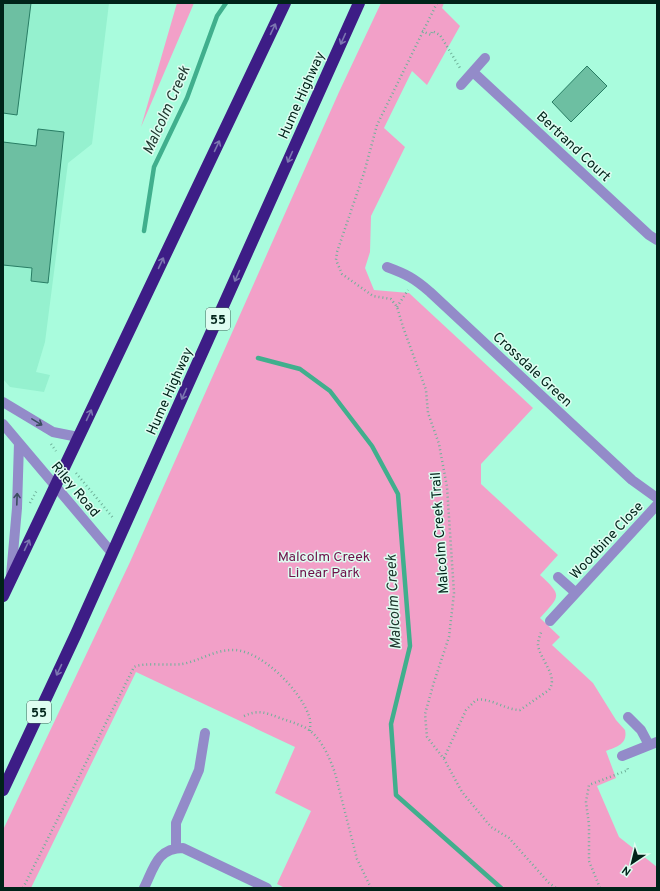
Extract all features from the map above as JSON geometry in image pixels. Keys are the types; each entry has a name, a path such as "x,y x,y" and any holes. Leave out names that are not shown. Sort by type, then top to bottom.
{"highway":[{"path":"3,596 285,3"},
{"name":"Hume Highway","path":"3,790 112,553 359,3"}],"street":[{"path":"460,85 468,73 485,58"},
{"name":"Bertrand Court","path":"468,73 649,235 657,240"},
{"name":"Crossdale Green","path":"387,267 414,279 632,480 657,498"},
{"path":"3,402 53,432 78,437"},
{"name":"Riley Road","path":"3,424 112,553"},
{"path":"10,580 17,508 19,443"},
{"name":"Woodbine Close","path":"550,621 657,505"},
{"name":"Woodbine Close","path":"558,577 576,593"},
{"path":"622,756 653,744 628,716"},
{"path":"176,848 176,823 199,770 205,733"},
{"path":"144,888 161,855 169,849 176,848 188,850 267,888"}],"path":[{"path":"414,279 397,307 391,299 373,296 342,274 336,260 337,252 364,173 377,125 437,3"},
{"path":"422,31 431,35 432,31 440,35 468,73"},
{"name":"Malcolm Creek Trail","path":"397,307 426,390 428,413 439,444 447,487 454,593 449,638 434,682 426,714 427,736 444,759 462,792 492,827 509,838 556,888"},
{"path":"444,759 466,710 476,700 484,700 508,708 520,710 552,687 551,676 538,646 542,630 550,621"},
{"path":"23,888 131,670 136,666 181,664 224,650 243,651 250,654 276,672 294,689 309,716 311,722 310,731"},
{"path":"244,716 261,712 299,725 310,731 319,741 331,761 357,858 371,888"},
{"path":"600,888 588,861 589,825 586,802 589,785 628,770 622,756"}],"shaded area":[{"path":"3,3 109,3 92,144 68,163 45,342 36,372 50,375 44,392 10,387 3,379"}],"green space":[{"path":"177,3 194,3 141,127"},
{"name":"Malcolm Creek Linear Park","path":"381,3 444,3 442,8 460,26 427,85 412,71 384,128 405,147 371,216 370,252 365,268 374,290 409,293 533,408 481,464 481,484 558,555 540,575 553,587 556,596 552,605 540,618 560,637 552,645 593,683 616,720 625,730 625,739 623,742 606,751 616,778 597,786 619,837 657,867 657,888 285,888 277,884 311,811 275,793 295,747 136,672 31,888 3,888 3,830 130,562 339,92"}],"building":[{"path":"3,3 31,3 17,115 3,113"},
{"path":"587,66 607,86 571,122 552,102"},
{"path":"38,129 64,132 48,283 31,281 32,268 3,265 3,142 36,146"}],"waterway":[{"name":"Malcolm Creek","path":"144,231 154,167 187,98 217,16 226,3"},
{"name":"Malcolm Creek","path":"258,358 300,369 330,391 372,446 398,494 410,646 391,724 396,795 501,888"}]}
